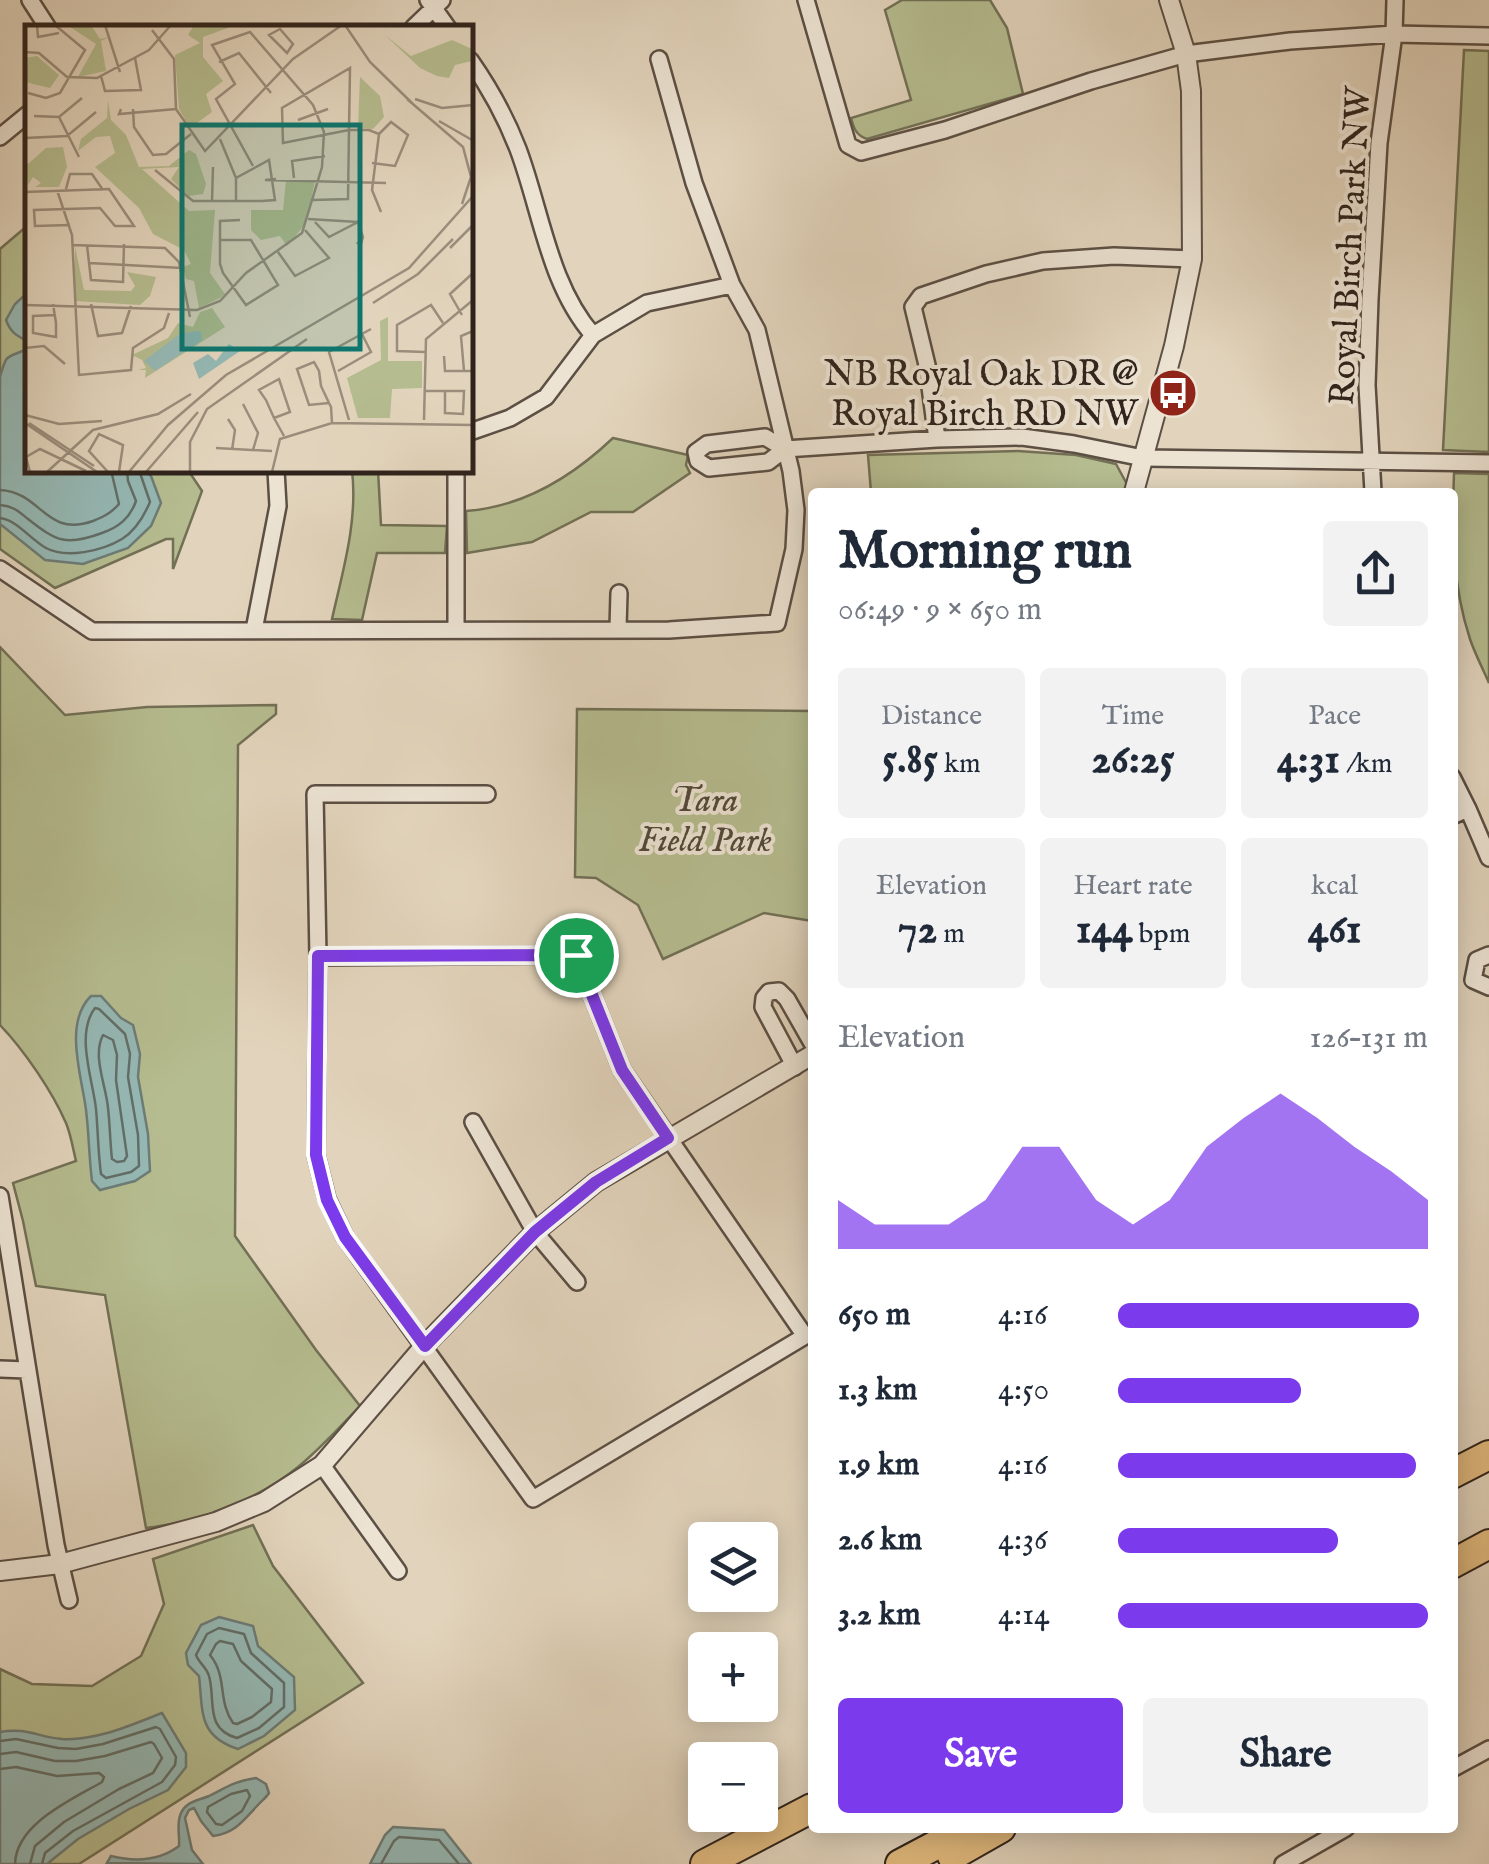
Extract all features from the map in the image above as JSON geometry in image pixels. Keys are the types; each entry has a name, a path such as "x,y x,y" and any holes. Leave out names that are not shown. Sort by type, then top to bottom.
{"highway":[{"path":"1458,1471 1489,1454"},
{"path":"1458,1561 1489,1544"},
{"path":"704,1864 808,1810"},
{"path":"740,1864 808,1827"},
{"path":"900,1864 959,1833"},
{"path":"938,1864 992,1833"}],"street":[{"path":"30,0 46,25"},
{"path":"806,0 848,145 861,152 945,130 1186,54 1394,34 1489,36"},
{"path":"1135,488 1174,346 1192,259 1192,91 1186,54 1169,0"},
{"name":"Royal Birch Park NW","path":"1373,488 1367,386 1371,280 1379,142 1395,0"},
{"path":"416,25 435,3"},
{"path":"0,569 92,631 669,630 776,623 794,548 796,510 786,449 757,330 732,285 694,182 659,59"},
{"path":"472,63 486,82 517,146 575,315 593,335"},
{"path":"0,137 25,116"},
{"path":"937,438 927,365 913,307 921,296 986,274 1043,261 1114,256 1192,259"},
{"path":"472,431 510,418 546,397 593,335 647,303 732,285"},
{"path":"786,449 766,438 706,444 696,452 698,461 708,468 768,462 786,449 937,438 1022,438 1143,458 1489,464"},
{"path":"254,630 278,506 276,472"},
{"path":"456,472 456,628"},
{"path":"618,628 619,592"},
{"path":"318,956 576,955 622,1070 805,1336 533,1499 345,1237 327,1200 316,1155 315,794 487,794"},
{"path":"1460,812 1489,858"},
{"path":"1489,956 1477,960 1473,980 1489,988"},
{"path":"0,1571 60,1564 216,1522 264,1502 322,1464 425,1346 535,1232 596,1182 807,1060"},
{"path":"474,1122 535,1232 577,1282"},
{"path":"0,1196 68,1600"},
{"path":"0,1369 27,1370"},
{"path":"322,1464 398,1571"},
{"path":"1458,1766 1489,1749"},
{"path":"1282,1864 1337,1833"}],"green space":[{"path":"902,0 990,0 1007,28 1023,94 867,139 860,136 851,118 911,100 885,10"},
{"path":"1464,50 1489,51 1489,452 1443,450"},
{"path":"25,228 25,472 189,472 202,491 173,569 173,539 166,539 55,588 0,549 0,249"},
{"path":"613,438 688,455 686,465 690,473 633,512 591,512 532,542 467,553 466,511 507,503 546,487"},
{"path":"1018,451 1076,455 1116,464 1128,486 871,488 868,455"},
{"path":"352,472 378,472 381,525 447,526 445,553 377,553 362,620 332,619 351,527"},
{"path":"1454,473 1489,474 1489,683 1470,639 1458,588 1458,488 1454,488"},
{"path":"0,647 65,715 147,707 276,705 276,714 238,745 235,1236 360,1406 282,1479 226,1508 166,1525 146,1528 105,1295 36,1286 13,1183 76,1161 68,1128 53,1098 0,1025"},
{"name":"Tara Field Park","path":"577,709 808,711 808,920 764,913 663,959 638,905 596,878 575,877"},
{"path":"253,1525 273,1566 363,1683 79,1864 0,1864 0,1669 32,1684 92,1686 141,1656 164,1604 153,1559"}],"water":[{"path":"25,295 25,340 14,333 6,320"},
{"path":"25,350 25,472 147,472 151,476 161,503 151,526 128,548 83,564 45,560 0,524 0,377 8,357"},
{"path":"91,996 101,996 133,1025 140,1054 138,1077 150,1171 135,1181 100,1190 92,1181 76,1051 78,1021"},
{"path":"219,1617 253,1626 258,1646 294,1677 295,1710 264,1736 238,1749 209,1730 199,1676 188,1665 186,1653 201,1625"},
{"path":"162,1713 186,1753 186,1767 168,1790 78,1839 47,1864 0,1864 0,1732 25,1731 62,1739 88,1737"},
{"path":"256,1778 266,1784 269,1793 227,1832 213,1836 194,1808 189,1810 185,1818 192,1850 203,1864 107,1863 111,1856 147,1859 171,1851 179,1846 179,1821 186,1806"},
{"path":"393,1827 444,1830 471,1864 370,1864"}],"place":[{"name":"NB Royal Oak DR @ Royal Birch RD NW","path":"1173,393"}],"route":[{"path":"576,955 622,1070 668,1138 596,1182 535,1232 425,1346 345,1237 327,1200 316,1155 318,956 576,955"}]}
